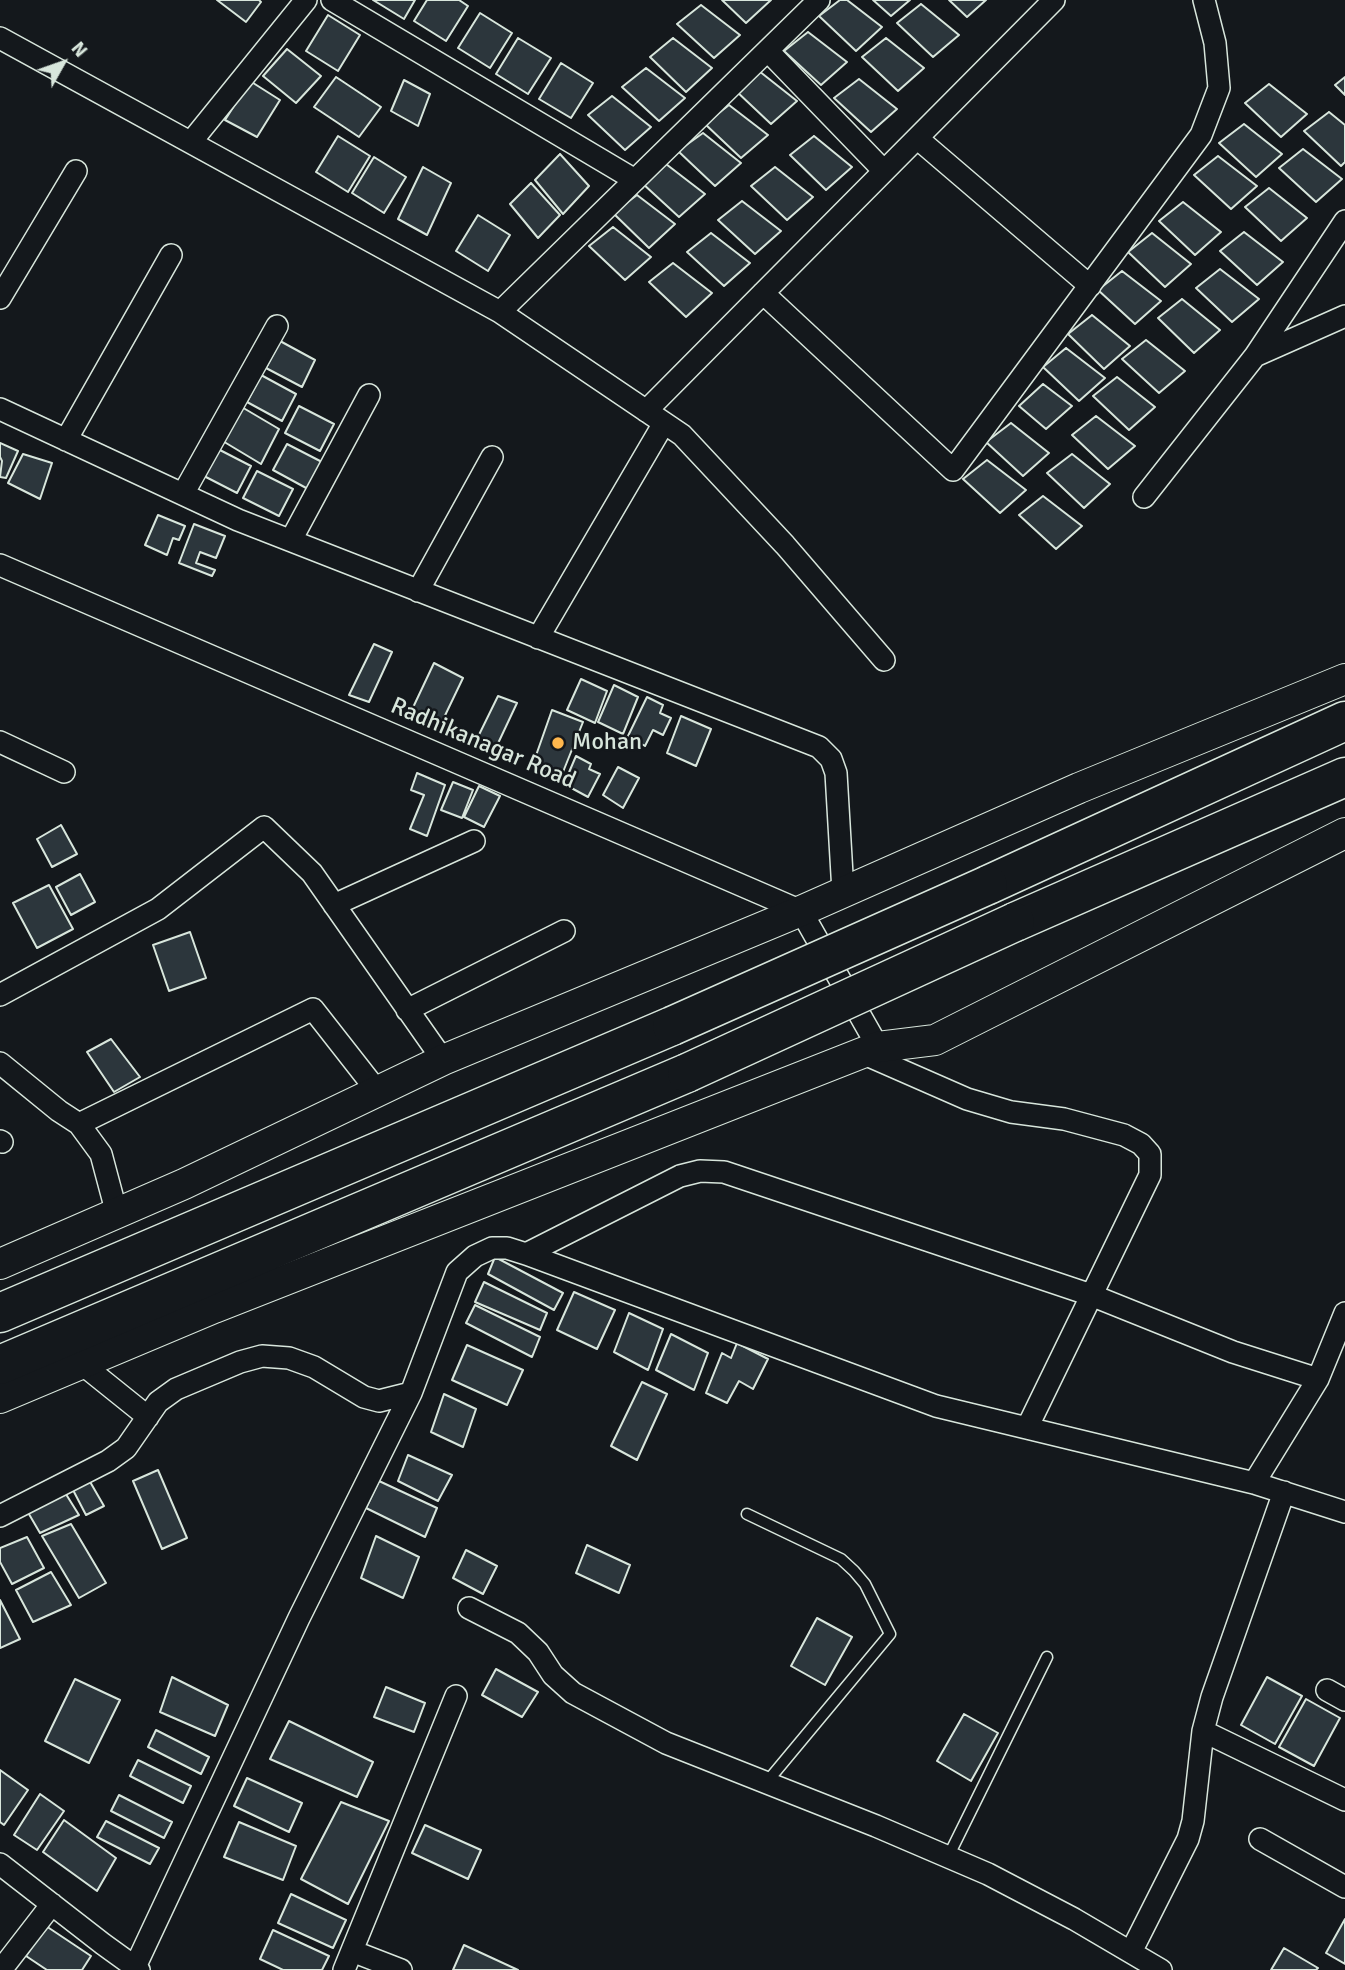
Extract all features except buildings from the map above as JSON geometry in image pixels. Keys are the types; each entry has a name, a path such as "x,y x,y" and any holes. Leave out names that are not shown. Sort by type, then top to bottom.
{"highway":[{"path":"0,1313 671,1026 1345,722"},
{"path":"0,1365 687,1073 1015,922 1345,777"}],"main road":[{"path":"0,1264 117,1213 443,1060 801,911 1079,788 1345,679"},
{"path":"0,1398 214,1308 870,1050 935,1040 1345,833"}],"street":[{"path":"191,142 306,0"},
{"path":"332,0 635,180"},
{"path":"500,312 819,0"},
{"path":"646,411 1054,0"},
{"path":"763,293 953,470 1201,135 1219,88 1215,43 1204,0"},
{"path":"0,38 500,312 682,435 776,535 884,660"},
{"path":"768,51 884,171"},
{"path":"917,138 1090,286"},
{"path":"0,298 76,171"},
{"path":"1144,497 1255,356 1345,221"},
{"path":"66,440 172,255"},
{"path":"1255,356 1345,316"},
{"path":"183,494 277,326"},
{"path":"291,540 369,395"},
{"path":"0,409 238,520 819,747 831,759 836,773 843,892"},
{"path":"538,638 664,423"},
{"path":"418,591 492,457"},
{"name":"Radhikanagar Road","path":"0,565 801,911"},
{"path":"0,742 64,772"},
{"path":"0,995 158,909 264,827 312,873 443,1060"},
{"path":"334,905 474,841"},
{"path":"801,911 870,1050 967,1099 1011,1112 1064,1119 1124,1136 1141,1144 1150,1154 1150,1175 1027,1427"},
{"path":"408,1010 564,931"},
{"path":"79,1124 313,1009 378,1092"},
{"path":"0,1063 79,1124 101,1154 117,1213"},
{"path":"526,1254 680,1176 700,1171 724,1172 1091,1295 1233,1352 1318,1379"},
{"path":"0,1864 137,1969 299,1618 411,1393 457,1272 475,1256 492,1248 507,1248 526,1254 936,1406 1254,1483 1345,1512"},
{"path":"1254,1483 1318,1379 1345,1313"},
{"path":"0,1516 108,1461 126,1448 158,1402 176,1389 240,1362 262,1356 289,1358 314,1367 364,1397 379,1401 411,1393"},
{"path":"82,1364 148,1417"},
{"path":"1131,1952 1188,1839 1194,1821 1203,1731 1212,1697 1284,1492"},
{"path":"469,1608 518,1633 573,1693 666,1743 988,1874 1074,1919 1161,1970"},
{"path":"401,1970 348,1961 457,1696"},
{"path":"1203,1731 1345,1801"},
{"path":"1259,1839 1345,1887"},
{"path":"1,1970 52,1904"}],"lane":[{"path":"747,1514 841,1559 855,1571 864,1584 890,1634 766,1783"},
{"path":"948,1857 1047,1657"}],"place":[{"name":"Mohan","path":"558,743"}]}
